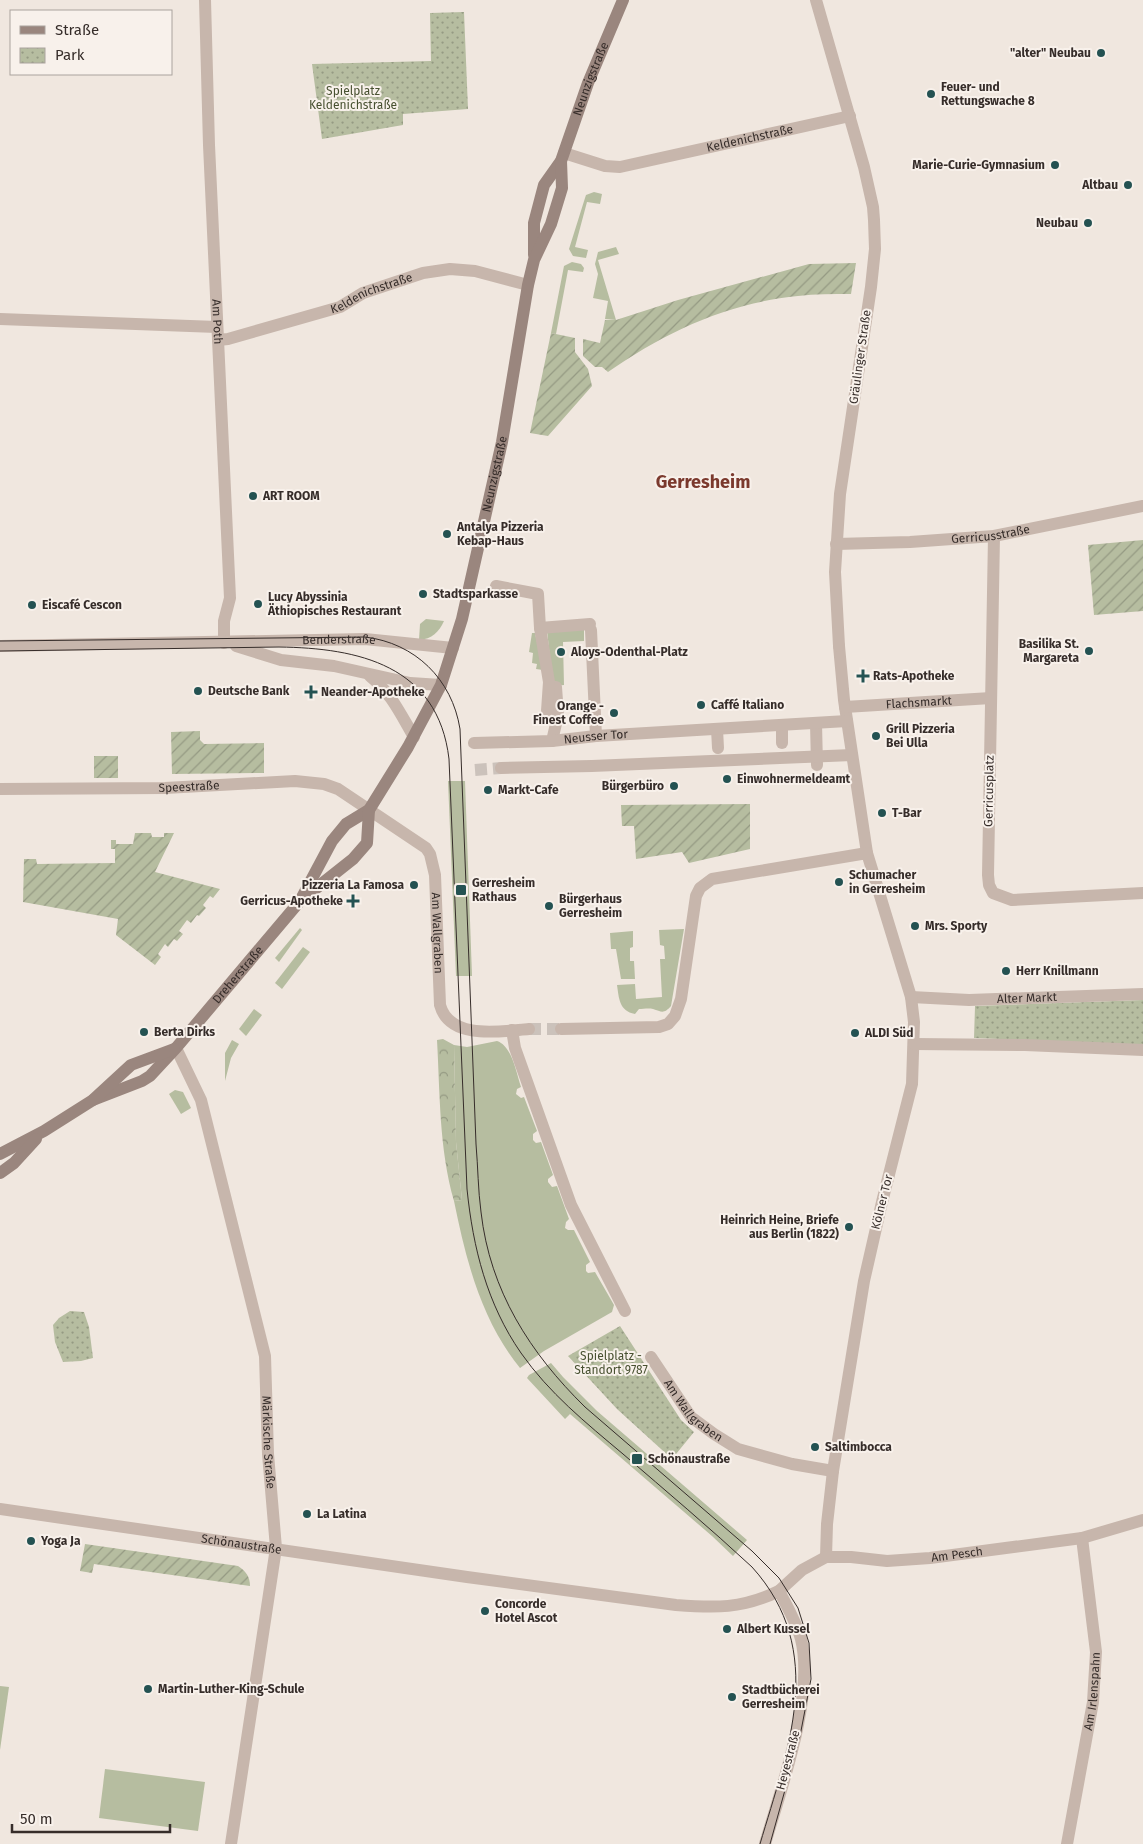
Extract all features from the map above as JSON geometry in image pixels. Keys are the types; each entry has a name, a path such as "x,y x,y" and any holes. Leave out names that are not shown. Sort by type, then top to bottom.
{"main road":[{"name":"Neunzigstraße","path":"534,260 534,223 544,185 563,157 588,82 623,0"},
{"name":"Neunzigstraße","path":"441,685 469,591 502,442 528,285 534,260 551,224 562,188 563,157"},
{"name":"Dreherstraße","path":"300,901 332,841 346,824 369,810 414,737 441,685"},
{"name":"Dreherstraße","path":"93,1100 142,1081 150,1076 176,1048 300,901 353,859 367,843 369,810"},
{"name":"Dreherstraße","path":"0,1154 44,1131 93,1100 131,1065 176,1048"},
{"name":"Dreherstraße","path":"0,1174 14,1163 44,1131"}],"street":[{"name":"Am Poth","path":"205,0 208,145 230,598 224,621 224,643"},
{"name":"Gräulinger Straße","path":"816,0 850,116 873,207 875,249 840,494 836,544 835,572 839,646 847,721"},
{"name":"Keldenichstraße","path":"563,157 605,166 620,167 850,116"},
{"name":"Keldenichstraße","path":"0,319 217,334 228,339 340,307 363,293 422,273 450,268 528,285"},
{"name":"Gerricusstraße","path":"836,544 910,542 994,536 1143,506"},
{"name":"Gerricusplatz","path":"994,536 989,885 993,893 1005,899 1019,901 1143,893"},
{"path":"496,586 538,594 540,628 548,687 547,713 552,741"},
{"path":"540,628 591,627 596,736"},
{"name":"Benderstraße","path":"0,646 365,639 453,648"},
{"name":"Benderstraße","path":"224,643 281,660 334,666 410,683 441,685"},
{"path":"368,674 391,697 414,737"},
{"path":"548,687 556,687 558,715 552,741"},
{"name":"Flachsmarkt","path":"845,707 991,698"},
{"name":"Neusser Tor","path":"474,743 552,741 596,736 847,721"},
{"name":"Kölner Tor","path":"826,1557 827,1524 833,1471 864,1281 882,1202 910,1099 914,1067 911,997 867,853 847,721"},
{"path":"816,723 817,761"},
{"path":"782,725 782,753"},
{"path":"717,729 718,757"},
{"path":"501,768 678,767 718,757 782,753 817,761 852,755"},
{"name":"Speestraße","path":"0,789 165,788 308,782 324,784 338,789 369,810"},
{"name":"Am Wallgraben","path":"369,810 426,848 430,854 435,875 440,1005 447,1019 472,1031 529,1029"},
{"path":"561,1029 659,1027 668,1024 674,1016 681,999 696,896 700,888 712,879 867,853"},
{"name":"Alter Markt","path":"911,997 969,1000 1143,994"},
{"path":"512,1030 515,1048 571,1205 625,1311"},
{"path":"914,1044 1016,1045 1143,1050"},
{"name":"Märkische Straße","path":"176,1048 201,1100 265,1356 268,1454 276,1548 230,1844"},
{"name":"Am Wallgraben","path":"651,1357 691,1417 714,1434 738,1449 792,1464 833,1471"},
{"name":"Schönaustraße","path":"0,1509 477,1578 710,1608 758,1600 779,1591"},
{"name":"Am Pesch","path":"826,1557 909,1560 1082,1538 1143,1520"},
{"name":"Am Irlenspahn","path":"1067,1844 1093,1702 1096,1652 1082,1538"},
{"path":"779,1591 802,1570 826,1557"},
{"name":"Heyestraße","path":"765,1844 796,1732 804,1682 801,1641 792,1616 779,1591"}],"green space":[{"name":"Spielplatz Keldenichstraße","path":"464,12 468,109 403,114 403,125 322,139 312,64 431,61 430,13"},
{"path":"594,192 602,194 600,204 587,202 575,247 588,250 586,258 573,256 569,249 585,198 586,195"},
{"path":"616,247 619,254 598,260 616,320 605,319 608,301 593,298 598,274 595,264 598,252"},
{"path":"572,262 581,264 584,268 583,272 568,270 556,334 551,333 564,266"},
{"path":"856,263 851,294 798,296 746,305 674,332 608,372 602,367 595,367 583,356 583,339 600,343 605,320 616,320 678,300 809,264"},
{"path":"551,333 575,338 575,352 588,369 592,386 548,436 530,433"},
{"path":"1143,540 1143,611 1094,615 1088,545"},
{"path":"426,619 444,621 434,634 419,640 420,624"},
{"path":"584,627 584,641 563,642 564,685 553,686 547,630"},
{"path":"532,633 535,633 543,670 536,669 537,664 532,663 533,653 529,652"},
{"path":"200,731 200,740 204,744 264,743 264,773 172,774 171,732"},
{"path":"94,756 118,756 118,778 94,778"},
{"path":"448,781 465,781 472,976 456,976"},
{"path":"750,804 750,849 689,863 682,852 636,859 634,826 622,826 621,805"},
{"path":"135,833 151,833 152,837 164,837 164,833 174,833 155,872 220,889 213,898 210,896 203,905 206,908 199,916 197,915 191,923 187,920 179,931 183,934 177,941 174,939 168,947 165,944 158,954 161,957 155,965 116,935 118,919 23,902 24,859 36,859 37,864 115,863 115,849 111,849 111,840 116,840 116,844 133,844"},
{"path":"300,928 302,930 279,962 275,958"},
{"path":"684,929 671,1006 663,1012 639,1009 635,1014 626,1010 618,995 617,985 635,984 636,999 662,997 660,959 665,959 664,946 660,945 659,930"},
{"path":"633,931 633,947 630,948 630,961 634,961 635,979 621,979 616,949 611,949 610,933"},
{"path":"303,947 310,952 282,989 275,983"},
{"path":"1143,1000 1143,1045 974,1038 975,1006"},
{"path":"254,1009 262,1015 246,1036 239,1029"},
{"path":"443,1039 454,1045 456,1142 462,1200 454,1201 445,1161 441,1121 437,1040"},
{"path":"232,1040 239,1044 231,1058 225,1081 225,1053"},
{"path":"497,1041 506,1048 513,1060 521,1087 517,1089 516,1094 521,1098 524,1097 537,1131 533,1134 533,1140 536,1143 541,1142 553,1175 548,1179 548,1182 552,1187 557,1186 569,1219 566,1222 565,1228 574,1230 590,1262 586,1265 586,1271 588,1273 595,1272 614,1305 612,1312 544,1351 520,1368 506,1349 485,1310 470,1267 454,1201 462,1200 456,1142 454,1045 467,1047"},
{"path":"175,1090 183,1092 191,1108 181,1114 169,1094"},
{"path":"70,1311 84,1312 89,1327 93,1358 63,1362 55,1342 53,1325 59,1318"},
{"name":"Spielplatz - Standort 9787","path":"620,1326 681,1420 694,1432 672,1459 617,1409 568,1356"},
{"path":"551,1363 597,1411 747,1540 733,1556 570,1414 565,1419 527,1378"},
{"path":"85,1544 238,1566 247,1574 250,1586 94,1564 92,1573 80,1571"},
{"path":"0,1686 9,1687 0,1750"},
{"path":"105,1769 205,1782 198,1831 99,1818"}],"tunnel":[{"path":"475,770 501,768"},
{"path":"529,1029 561,1029"}],"tram line":[{"path":"0,641 365,637 400,647 415,656 428,666 449,694 456,711 460,729 476,1144 481,1212 493,1268 503,1294 530,1342 565,1386 585,1407 752,1551 779,1578 798,1608 809,1643 811,1679 800,1736 770,1844"},
{"path":"0,651 309,648 365,658 389,668 411,683 429,702 442,727 449,759 467,1189 473,1233 484,1275 499,1315 509,1334 532,1368 582,1419 752,1567 775,1599 789,1632 795,1667 795,1701 790,1737 760,1844"}],"place":[{"name":"\"alter\" Neubau","path":"1101,53"},
{"name":"Feuer- und Rettungswache 8","path":"931,94"},
{"name":"Marie-Curie-Gymnasium","path":"1055,165"},
{"name":"Altbau","path":"1128,185"},
{"name":"Neubau","path":"1088,223"},
{"name":"ART ROOM","path":"253,496"},
{"name":"Antalya Pizzeria Kebap-Haus","path":"447,534"},
{"name":"Stadtsparkasse","path":"423,594"},
{"name":"Lucy Abyssinia Äthiopisches Restaurant","path":"258,604"},
{"name":"Eiscafé Cescon","path":"32,605"},
{"name":"Basilika St. Margareta","path":"1089,651"},
{"name":"Aloys-Odenthal-Platz","path":"561,652"},
{"name":"Rats-Apotheke","path":"863,676"},
{"name":"Deutsche Bank","path":"198,691"},
{"name":"Neander-Apotheke","path":"311,692"},
{"name":"Caffé Italiano","path":"701,705"},
{"name":"Orange - Finest Coffee","path":"614,713"},
{"name":"Grill Pizzeria Bei Ulla","path":"876,736"},
{"name":"Einwohnermeldeamt","path":"727,779"},
{"name":"Bürgerbüro","path":"674,786"},
{"name":"Markt-Cafe","path":"488,790"},
{"name":"T-Bar","path":"882,813"},
{"name":"Schumacher in Gerresheim","path":"839,882"},
{"name":"Pizzeria La Famosa","path":"414,885"},
{"name":"Gerresheim Rathaus","path":"461,890"},
{"name":"Gerricus-Apotheke","path":"353,901"},
{"name":"Bürgerhaus Gerresheim","path":"549,906"},
{"name":"Mrs. Sporty","path":"915,926"},
{"name":"Herr Knillmann","path":"1006,971"},
{"name":"Berta Dirks","path":"144,1032"},
{"name":"ALDI Süd","path":"855,1033"},
{"name":"Heinrich Heine, Briefe aus Berlin (1822)","path":"849,1227"},
{"name":"Saltimbocca","path":"815,1447"},
{"name":"Schönaustraße","path":"637,1459"},
{"name":"La Latina","path":"307,1514"},
{"name":"Yoga Ja","path":"31,1541"},
{"name":"Concorde Hotel Ascot","path":"485,1611"},
{"name":"Albert Kussel","path":"727,1629"},
{"name":"Martin-Luther-King-Schule","path":"148,1689"},
{"name":"Stadtbücherei Gerresheim","path":"732,1697"}],"district":[{"name":"Gerresheim","path":"703,482"}]}
